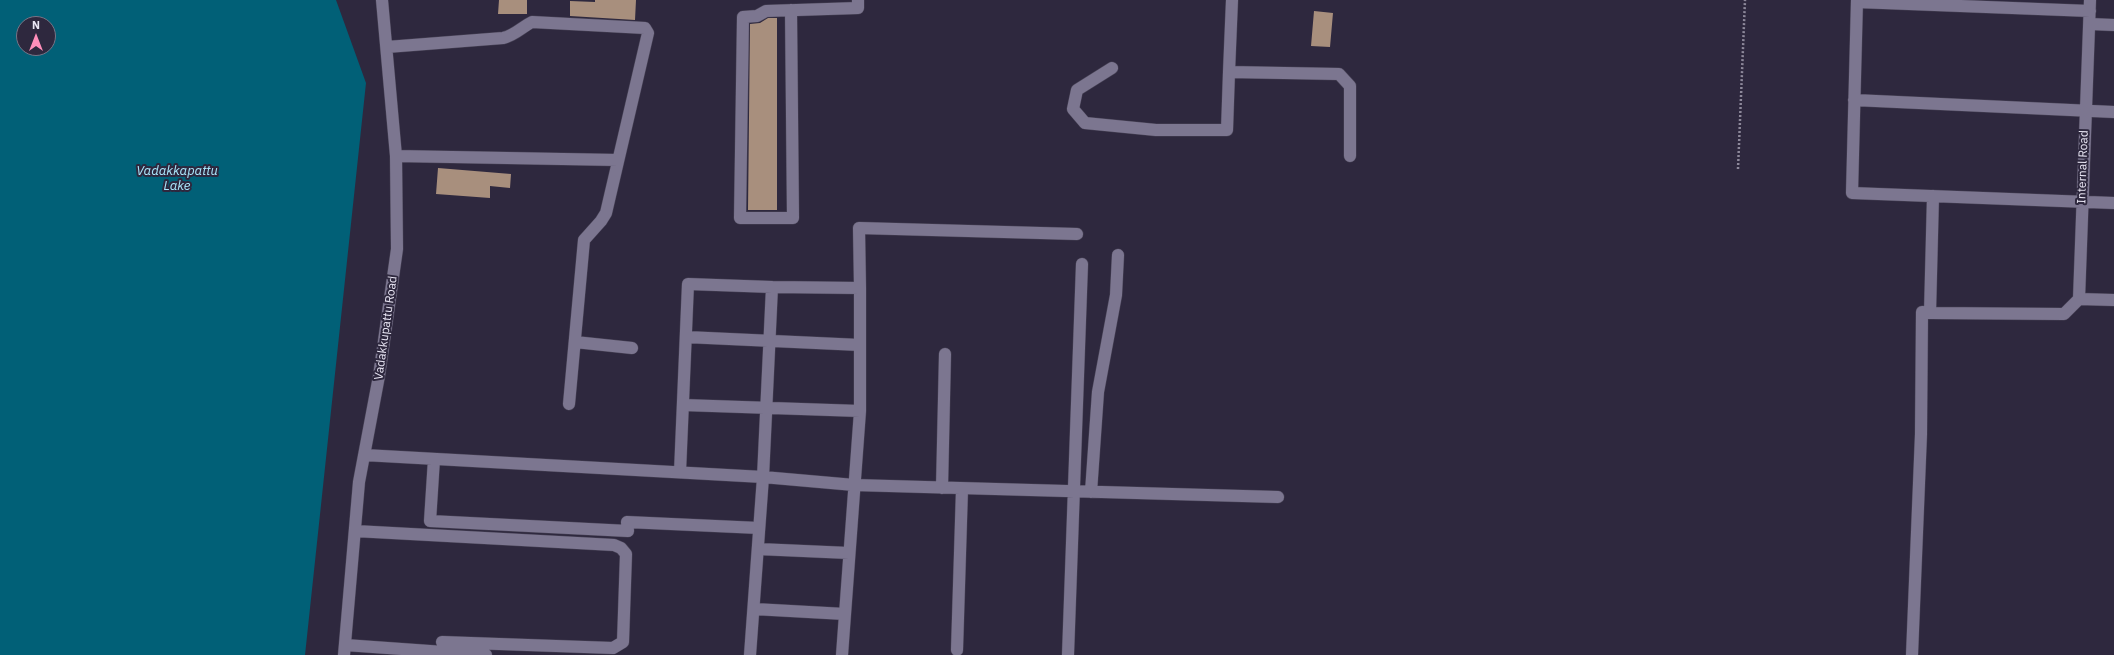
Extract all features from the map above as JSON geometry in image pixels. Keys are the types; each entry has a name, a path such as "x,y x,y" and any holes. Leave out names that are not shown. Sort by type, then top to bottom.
{"street":[{"name":"Vadakkupattu Road","path":"344,650 359,482 379,376 397,249 396,156 382,0"},
{"path":"791,10 793,218 740,218 743,17 757,16 766,6 791,10 858,8 858,0"},
{"path":"1112,68 1077,90 1073,109 1086,123 1156,130 1227,130 1232,0"},
{"path":"2090,5 1857,1 1852,193 2114,203"},
{"name":"Internal Road","path":"2078,299 2090,5"},
{"path":"387,47 503,38 511,36 519,28 532,22 644,28 648,33 606,213 584,240 570,404"},
{"path":"2090,24 2114,25"},
{"path":"1229,72 1339,74 1350,86 1350,156"},
{"path":"1854,100 2114,112"},
{"path":"396,156 618,160"},
{"path":"1930,313 1933,196"},
{"path":"842,655 860,411 859,228 1077,234"},
{"path":"1091,492 1098,392 1116,295 1118,255"},
{"path":"1068,655 1082,264"},
{"path":"680,472 688,284 860,288"},
{"path":"750,655 763,477 772,287"},
{"path":"1912,655 1921,434 1922,312 2064,314 2078,299 2114,300"},
{"path":"686,337 860,345"},
{"path":"575,342 632,348"},
{"path":"942,488 945,354"},
{"path":"683,405 860,411"},
{"path":"364,455 763,477 854,485 1278,497"},
{"path":"434,459 430,521 628,531 627,522 759,528"},
{"path":"957,650 962,489"},
{"path":"355,531 614,545 621,548 626,554 623,642 619,646 613,648 442,642"},
{"path":"758,549 849,553"},
{"path":"754,609 845,614"},
{"path":"344,650 486,655"}],"path":[{"path":"1738,169 1745,0"}],"water":[{"name":"Vadakkapattu Lake","path":"0,0 336,0 366,83 305,655 0,655"}],"building":[{"path":"499,0 527,0 527,14 498,14"},
{"path":"595,0 636,0 635,20 570,16 570,1 595,2"},
{"path":"1314,11 1333,13 1330,47 1311,46"},
{"path":"768,18 777,18 777,210 748,210 750,24 760,23"},
{"path":"438,168 511,174 510,188 490,186 490,198 436,194"}]}
